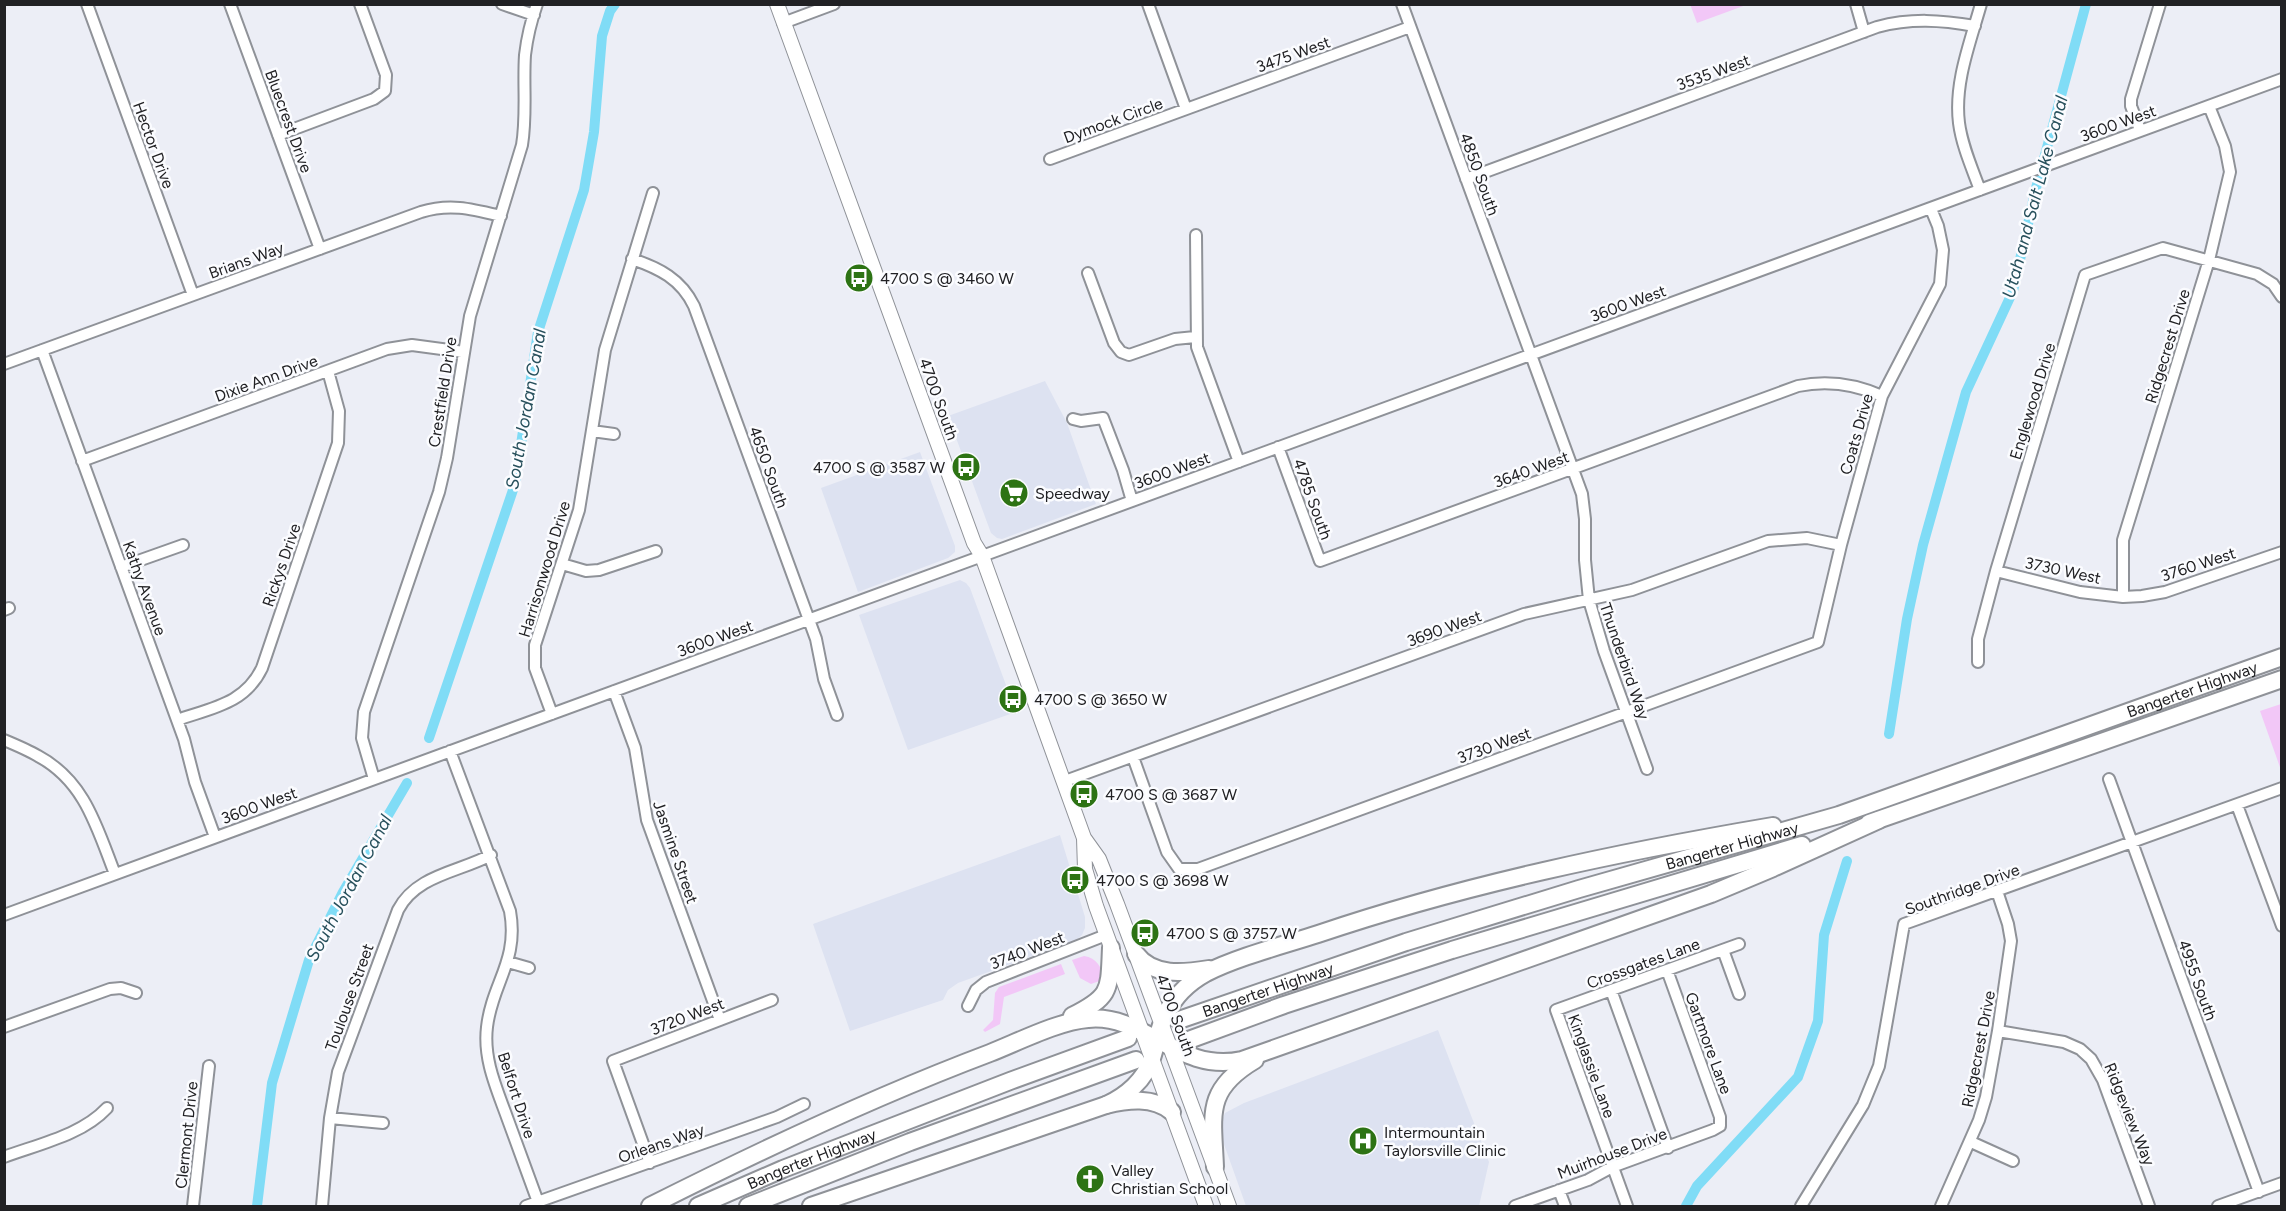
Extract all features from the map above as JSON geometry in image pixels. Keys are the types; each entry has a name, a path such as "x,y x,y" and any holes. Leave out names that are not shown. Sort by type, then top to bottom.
{"highway":[{"name":"Bangerter Highway","path":"1179,1020 1417,938 1839,815 2282,657"},
{"name":"Bangerter Highway","path":"699,1206 783,1169 1010,1081 1318,994 1452,950 1766,857 1879,820 2282,679"},
{"path":"1106,1105 1131,1089 1143,1076 1144,1059 1157,1040 1171,1005 1182,991 1198,978 1224,966 1376,915 1471,889 1657,847 1839,815"},
{"path":"650,1206 760,1150 849,1110 1075,1021 1096,1018 1121,1022 1196,1059 1233,1062 1273,1050 1711,894 1879,820"},
{"path":"1042,1033 1090,1008 1100,1000 1108,985 1109,942"},
{"path":"1136,954 1145,964 1160,970 1193,971 1224,966"},
{"path":"1215,1167 1213,1109 1218,1095 1225,1083 1240,1070 1273,1050"},
{"name":"Bangerter Highway","path":"748,1206 910,1142 1144,1059"},
{"path":"811,1206 1106,1105 1131,1101 1152,1102 1172,1112"}],"main road":[{"name":"4700 South","path":"777,4 1084,838 1102,867 1162,1023"},
{"name":"4700 South","path":"1084,838 1087,880 1109,942 1215,1167 1229,1206"},
{"path":"1144,1059 1172,1112 1206,1206"}],"street":[{"name":"Hector Drive","path":"87,4 193,295"},
{"name":"Bluecrest Drive","path":"230,4 320,249"},
{"path":"278,135 374,99 385,91 386,75 360,4"},
{"path":"502,4 535,10"},
{"path":"783,23 834,4"},
{"path":"1148,4 1186,109"},
{"name":"4850 South","path":"1402,4 1530,355"},
{"path":"1856,4 1864,32"},
{"path":"1980,190 1965,150 1958,106 1961,76 1981,4"},
{"path":"2140,130 2131,106 2131,99 2160,4"},
{"name":"Crestfield Drive","path":"374,779 362,738 364,712 439,492 447,458 470,316 524,133 525,55 535,10"},
{"name":"3535 West","path":"1466,179 1864,32 1894,23 1916,20 1947,21 1975,26"},
{"name":"3475 West","path":"1186,109 1410,27"},
{"name":"3600 West","path":"4,915 2282,79"},
{"name":"Ridgecrest Drive","path":"2123,597 2123,540 2209,260 2230,172 2225,146 2209,106"},
{"name":"Dymock Circle","path":"1050,159 1186,109"},
{"name":"Harrisonwood Drive","path":"552,714 538,676 534,652 579,510 608,339 653,194"},
{"name":"Brians Way","path":"4,364 435,208 463,207 501,216"},
{"name":"Coats Drive","path":"1818,642 1841,545 1882,396 1940,284 1943,250 1938,226 1931,209"},
{"path":"1196,235 1198,256 1195,337 1239,462"},
{"name":"Englewood Drive","path":"1978,662 1978,639 1996,571 2085,275 2163,248 2209,260"},
{"name":"4650 South","path":"632,260 666,273 690,298 820,650 824,679 837,715"},
{"path":"2209,260 2257,274 2273,284 2282,297"},
{"path":"1088,273 1114,343 1121,352 1129,355 1175,339 1195,337"},
{"name":"Dixie Ann Drive","path":"82,461 387,350 404,346 421,346 464,352"},
{"name":"Kathy Avenue","path":"42,350 184,739 195,782 215,837"},
{"name":"Thunderbird Way","path":"1530,355 1582,494 1589,600 1647,769"},
{"name":"Rickys Drive","path":"177,720 237,698 252,686 262,668 338,443 339,411 328,371"},
{"name":"3640 West","path":"1320,561 1798,386 1814,383 1847,385 1866,389 1882,396"},
{"path":"1073,419 1081,421 1103,418 1132,501"},
{"path":"592,431 614,434"},
{"name":"4785 South","path":"1278,447 1320,561"},
{"name":"3690 West","path":"1065,782 1524,614 1646,585 1768,541 1807,538 1841,545"},
{"path":"121,567 183,545"},
{"path":"562,564 586,571 599,570 656,551"},
{"name":"3760 West","path":"2123,597 2165,592 2282,552"},
{"name":"3730 West","path":"1996,571 2080,592 2123,597"},
{"name":"3730 West","path":"1133,758 1167,852 1179,869 1198,869 1818,642"},
{"name":"Jasmine Street","path":"614,691 635,748 648,820 720,1020"},
{"path":"4,740 39,756 57,768 73,784 91,811 115,874"},
{"name":"Belfort Drive","path":"450,751 481,836 491,855 512,919 508,962 489,1017 487,1057 538,1202"},
{"name":"4955 South","path":"2109,779 2259,1192"},
{"name":"Southridge Drive","path":"1801,1206 1863,1105 1880,1066 1904,924 2282,788"},
{"path":"2237,805 2282,926"},
{"name":"Toulouse Street","path":"322,1206 330,1118 335,1084 344,1049 401,904 412,890 423,883 491,855"},
{"name":"Ridgecrest Drive","path":"1941,1206 1971,1142 1986,1096 1998,1031 2011,941 1997,891"},
{"name":"3740 West","path":"968,1006 976,990 986,982 1109,942"},
{"name":"Crossgates Lane","path":"1556,1010 1739,944"},
{"path":"1722,950 1739,994"},
{"path":"508,962 529,968"},
{"name":"Gartmore Lane","path":"1667,970 1720,1117 1720,1126"},
{"path":"4,1028 110,989 121,988 136,993"},
{"path":"1611,990 1668,1148"},
{"name":"3720 West","path":"650,1163 613,1060 772,1000"},
{"name":"Kinglassie Lane","path":"1556,1010 1627,1206"},
{"name":"Ridgeview Way","path":"1998,1031 2064,1042 2080,1049 2091,1059 2103,1080 2149,1206"},
{"name":"Clermont Drive","path":"193,1206 209,1066"},
{"name":"Orleans Way","path":"526,1206 777,1117 804,1104"},
{"path":"4,1156 83,1127 98,1118 107,1108"},
{"path":"330,1118 383,1123"},
{"name":"Muirhouse Drive","path":"1515,1206 1588,1180 1612,1167 1668,1148 1720,1126"},
{"path":"1971,1142 2013,1161"},
{"path":"2218,1206 2282,1184"},
{"path":"1559,1190 1565,1206"}],"shaded area":[{"path":"1690,4 1746,4 1746,5 1697,23"},
{"path":"1045,381 1067,423 1096,504 1002,539 997,538 991,533 948,416"},
{"path":"920,452 955,546 955,552 948,558 858,592 821,488"},
{"path":"960,580 970,588 1016,712 908,750 859,615"},
{"path":"2282,704 2281,770 2260,711"},
{"path":"1060,835 1085,917 1085,928 1082,935 1076,940 958,983 948,990 943,1000 850,1031 813,924"},
{"path":"1084,956 1098,964 1105,979 1091,984 1080,978 1072,960"},
{"path":"1061,964 1065,974 1004,997 1000,1024 985,1032 983,1030 993,1020 995,993 999,987"},
{"path":"1438,1030 1489,1162 1479,1206 1246,1206 1220,1133 1220,1125 1225,1113 1244,1103"}],"waterway":[{"name":"South Jordan Canal","path":"429,738 515,484 538,332 584,190 594,132 602,36 610,11 615,4"},
{"name":"Utah and Salt Lake Canal","path":"1889,734 1907,619 1923,545 1966,392 2013,291 2036,188 2086,4"},
{"name":"South Jordan Canal","path":"257,1206 272,1083 309,960 343,892 407,783"},
{"name":"Utah and Salt Lake Canal","path":"1686,1206 1697,1186 1798,1077 1818,1021 1824,935 1847,861"}],"place":[{"name":"4700 S @ 3460 W","path":"859,278"},
{"name":"4700 S @ 3587 W","path":"966,467"},
{"name":"Speedway","path":"1014,493"},
{"name":"4700 S @ 3650 W","path":"1013,699"},
{"name":"4700 S @ 3687 W","path":"1084,794"},
{"name":"4700 S @ 3698 W","path":"1075,880"},
{"name":"4700 S @ 3757 W","path":"1145,933"},
{"name":"Intermountain Taylorsville Clinic","path":"1363,1141"},
{"name":"Valley Christian School","path":"1090,1179"}]}
